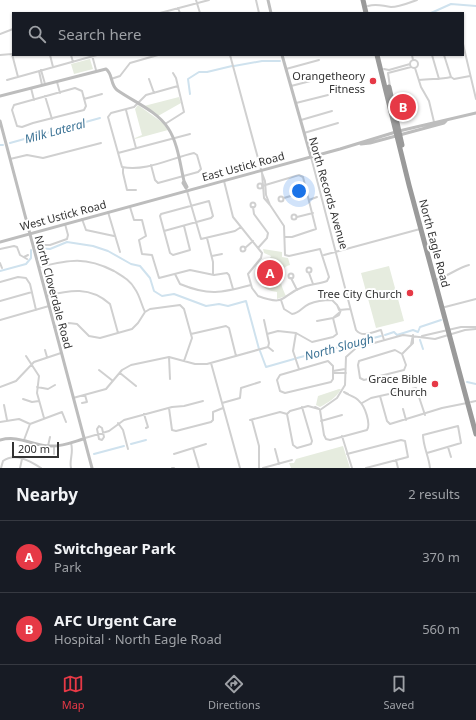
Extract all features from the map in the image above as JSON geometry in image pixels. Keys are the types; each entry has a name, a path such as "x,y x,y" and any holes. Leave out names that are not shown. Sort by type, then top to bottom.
{"highway":[{"path":"363,0 366,12"},
{"name":"North Eagle Road","path":"379,56 390,92 398,134 422,229 476,422"},
{"name":"North Eagle Road","path":"379,56 415,205 432,258 450,332"},
{"name":"North Eagle Road","path":"471,402 476,434"}],"main road":[{"path":"268,0 271,12"},
{"name":"North Records Avenue","path":"282,56 311,157"},
{"path":"0,96 96,70 106,69 118,90 165,124 173,139 184,181 187,186 186,189"},
{"name":"East Ustick Road","path":"398,134 434,122 446,121 476,113"},
{"name":"North Cloverdale Road","path":"0,121 1,132 10,159 92,468"},
{"name":"East Ustick Road","path":"130,206 186,189 261,172 311,157 444,123 446,121"},
{"name":"West Ustick Road","path":"0,242 130,206"},
{"path":"0,440 13,438 54,446 84,439"}],"street":[{"path":"164,12 197,1 209,0"},
{"path":"256,0 259,12"},
{"path":"367,3 393,7 416,0"},
{"path":"197,1 200,12"},
{"path":"178,8 180,12"},
{"path":"0,34 12,29"},
{"path":"464,49 476,99"},
{"path":"0,54 12,54"},
{"path":"13,56 18,76"},
{"path":"50,56 53,67"},
{"path":"71,56 73,62"},
{"path":"7,80 92,56 96,70"},
{"path":"224,181 232,215 253,241 262,256 249,271 251,285 258,296 273,301 280,300 297,290 329,280 324,255 320,249 289,256 285,255 285,237 282,221 264,198 264,185 261,172 230,56"},
{"path":"390,92 388,73 411,65 413,60 412,56"},
{"path":"432,56 439,79"},
{"path":"444,56 451,77"},
{"path":"111,79 120,76 130,63 146,57"},
{"path":"286,69 319,60"},
{"path":"413,60 418,64 415,68"},
{"path":"384,69 388,70 411,65 415,68 418,80 429,101 434,122"},
{"path":"40,71 44,84"},
{"path":"165,124 184,112 178,86 173,73"},
{"path":"418,80 451,77 454,79 470,76"},
{"path":"291,86 326,77"},
{"path":"149,79 154,92"},
{"path":"57,80 60,93"},
{"path":"136,190 128,191 108,120 109,116 133,108 143,96 178,86"},
{"path":"31,88 34,100"},
{"path":"79,88 84,99 85,109 18,127 13,106 60,93 79,88"},
{"path":"84,99 102,94"},
{"path":"295,103 328,95"},
{"path":"46,96 52,119"},
{"path":"126,110 136,148"},
{"path":"300,120 332,112"},
{"path":"303,133 338,123"},
{"path":"118,153 190,134"},
{"path":"10,159 28,155 44,158 101,143"},
{"path":"122,167 134,169 195,154 200,171 157,183 151,165"},
{"name":"North Records Avenue","path":"311,157 356,330 359,334 364,335 381,330 384,340"},
{"path":"264,185 302,175 316,229 292,237 285,237"},
{"path":"186,189 201,239 235,231 241,227"},
{"path":"284,198 307,191"},
{"path":"309,200 317,197"},
{"path":"164,231 213,217 209,201 161,214 164,231 172,255 190,250 184,226"},
{"path":"130,206 134,220 142,220 146,236 139,240 142,254 152,255 159,278 190,270 212,275 228,274 233,289"},
{"path":"253,207 254,214 268,232 267,238 258,248"},
{"path":"108,212 120,252"},
{"path":"297,218 313,213"},
{"path":"82,219 88,231 114,236"},
{"path":"45,245 67,240 68,235 65,224"},
{"path":"324,255 422,229"},
{"path":"207,238 212,256 212,275"},
{"path":"245,248 253,241"},
{"path":"0,249 14,246 17,247 20,255 27,259"},
{"path":"212,256 222,254"},
{"path":"24,257 28,255"},
{"path":"39,267 70,260 88,261 105,266 127,279 132,284 139,295 145,312"},
{"path":"0,263 2,268"},
{"path":"437,279 445,277 459,268 469,266"},
{"path":"310,273 313,284"},
{"path":"175,274 178,283 190,288 213,293 251,285"},
{"path":"0,282 18,277 26,278 32,292 36,310"},
{"path":"291,278 297,290"},
{"path":"46,296 73,290 90,292 110,304 118,333"},
{"path":"0,301 32,292"},
{"path":"445,307 476,298"},
{"path":"280,300 284,309 292,314 298,313 310,303 334,300 341,310"},
{"path":"0,320 49,306"},
{"path":"54,327 69,323 77,324 89,336 96,338 129,330 136,326 145,312 150,309 182,306 191,334 191,342 184,361"},
{"path":"317,321 333,318 341,310 350,308"},
{"path":"267,334 278,332 296,332 312,342 334,337 337,334 333,318"},
{"path":"264,320 268,347 273,351"},
{"path":"191,334 226,326 229,328 236,356"},
{"path":"320,410 336,399 343,391 346,373 346,359 352,350 384,340 413,335 422,336 476,328"},
{"path":"296,332 293,351 299,369"},
{"path":"402,354 411,346 411,337 413,335"},
{"path":"73,398 106,389 120,373 131,365 169,357 202,365 268,347"},
{"path":"46,350 47,357"},
{"path":"395,350 402,354 406,368 364,380 360,378 358,365 359,361 395,350"},
{"path":"0,387 16,381 31,364 61,353"},
{"path":"26,356 39,376 37,387 44,418"},
{"path":"169,357 170,379"},
{"path":"330,362 333,372 332,381 321,386 282,392 277,380 278,377 299,369 330,362"},
{"path":"211,363 240,468"},
{"path":"333,372 345,369"},
{"path":"99,370 113,381"},
{"path":"333,372 346,373"},
{"path":"120,373 136,386"},
{"path":"222,403 240,398 240,390 242,387 260,382"},
{"path":"37,387 48,389 55,385"},
{"path":"362,403 380,396 416,388 425,415"},
{"path":"320,410 321,421 326,439 330,440 363,432 368,429 362,403 343,391"},
{"path":"82,403 87,402 85,395"},
{"path":"380,396 388,424 471,402"},
{"path":"23,399 32,402 39,401"},
{"path":"84,439 110,431 124,420 169,407 203,400"},
{"path":"4,405 7,420"},
{"path":"169,407 172,430 176,431 211,422 213,420 213,412 223,408"},
{"path":"286,414 302,407 315,407 320,410"},
{"path":"286,414 296,448 311,444 302,407"},
{"path":"403,409 406,420"},
{"path":"24,440 30,424 44,418 62,412 66,422"},
{"path":"259,468 260,448 251,420 280,412 286,414"},
{"path":"144,414 148,427 146,428"},
{"path":"321,421 342,415"},
{"path":"0,422 22,419 30,424"},
{"path":"118,424 123,430 128,449"},
{"path":"99,426 102,428 103,433 104,438 100,440 97,429 99,426"},
{"path":"427,453 462,443 457,426 423,435 430,468"},
{"path":"342,436 352,468"},
{"path":"48,446 50,437"},
{"path":"347,454 404,440 408,456 366,468"},
{"path":"71,442 73,454 70,464 71,468"},
{"path":"174,454 206,444"},
{"path":"54,446 54,454"},
{"path":"448,447 451,457"},
{"path":"193,448 199,468"},
{"path":"275,449 280,464"},
{"path":"3,460 12,456 41,468"},
{"path":"20,468 22,459"},
{"path":"2,468 3,460"},
{"path":"263,468 292,460"},
{"path":"396,460 398,468"}],"shaded area":[{"path":"90,59 93,69 74,74 71,64"},
{"path":"179,97 181,103 158,116 144,106"},
{"path":"138,105 163,123 168,130 135,139 142,135 135,109"},
{"path":"263,249 282,252 282,257 288,258 290,265 282,270 280,278 282,288 286,296 277,299 277,292 267,289 261,283 258,276 267,265 271,256 264,253"},
{"path":"389,266 404,321 376,328 361,273"},
{"path":"341,389 337,395 329,401 320,407 316,405 318,396"},
{"path":"343,446 350,468 291,468 289,463 294,463 296,459"}],"waterway":[{"path":"433,12 451,4 476,6"},
{"name":"Milk Lateral","path":"234,66 262,61 280,61"},
{"name":"Milk Lateral","path":"190,94 188,79 199,72 207,72 232,66"},
{"name":"Milk Lateral","path":"10,143 100,118"},
{"name":"North Slough","path":"38,248 50,249 67,242 93,246 108,251 131,264 140,266 150,278 154,291 162,296 174,294 206,306 219,304 228,306 246,301 259,349"},
{"name":"North Slough","path":"0,271 26,264 31,258 31,250"},
{"name":"North Slough","path":"385,335 394,332 397,335 413,330 418,332 420,327 441,320"},
{"name":"North Slough","path":"297,358 381,336"},
{"name":"North Slough","path":"420,340 423,349"},
{"name":"North Slough","path":"260,351 266,367 294,359"},
{"name":"North Slough","path":"467,382 476,384"},
{"path":"131,444 146,440"},
{"path":"94,454 124,446"}],"place":[{"name":"Orangetheory Fitness","path":"373,81"},
{"name":"AFC Urgent Care","path":"403,107"},
{"name":"Switchgear Park","path":"270,273"},
{"name":"Tree City Church","path":"410,293"},
{"name":"Grace Bible Church","path":"435,384"}]}
